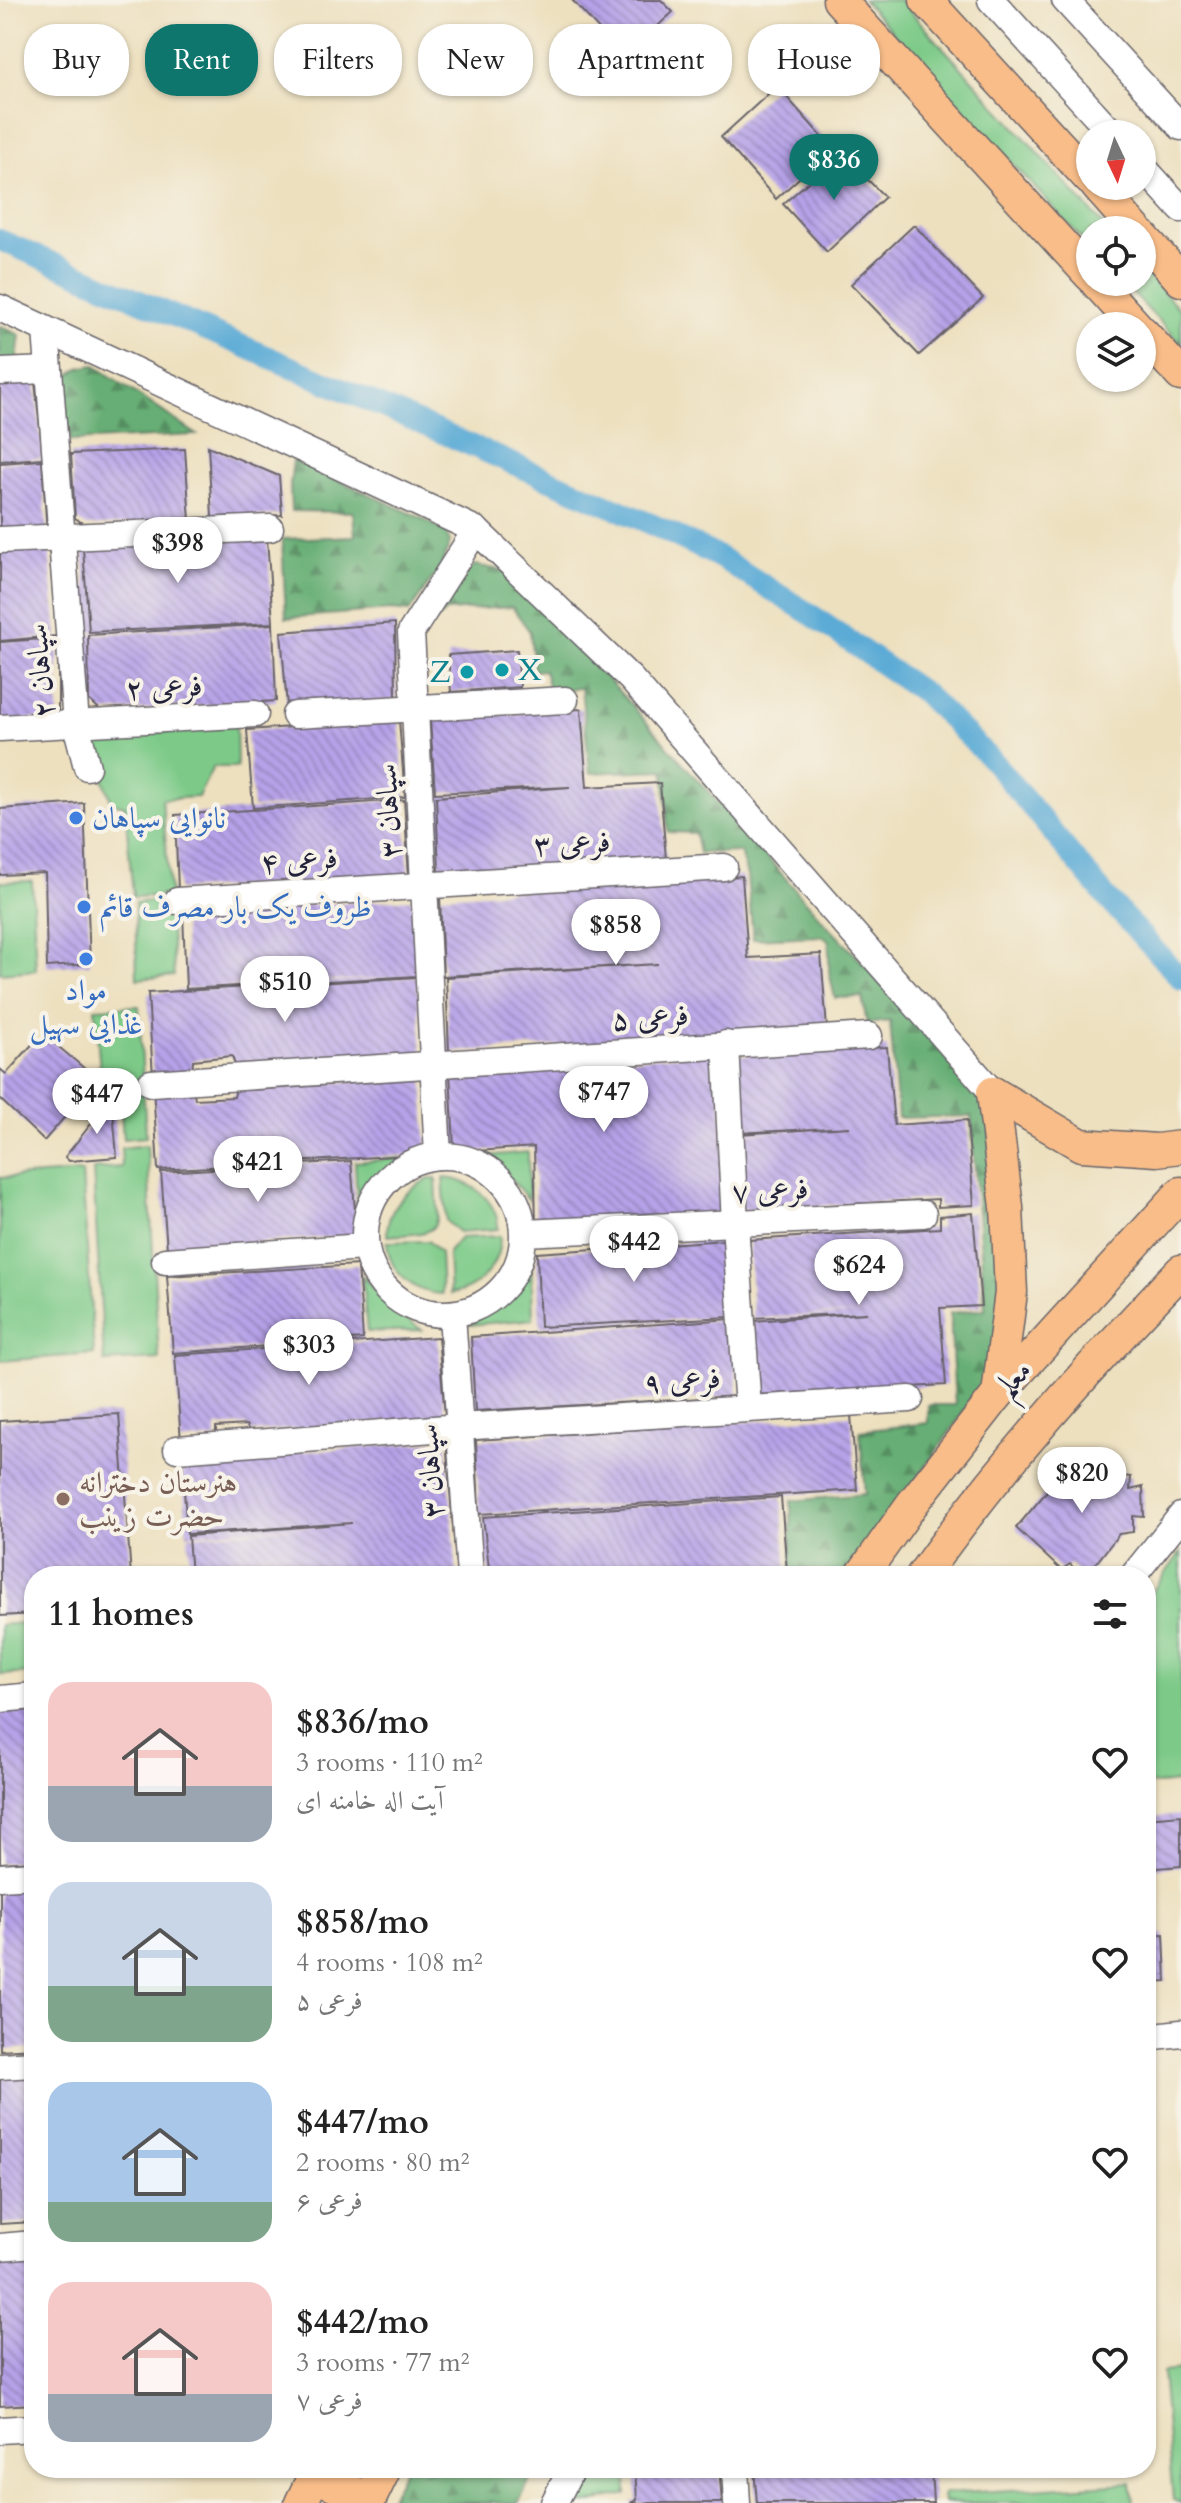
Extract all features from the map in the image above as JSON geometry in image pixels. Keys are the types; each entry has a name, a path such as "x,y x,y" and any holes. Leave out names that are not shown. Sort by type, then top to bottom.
{"main road":[{"path":"839,0 1076,260"},
{"path":"926,0 1076,164"},
{"path":"1109,200 1124,216"},
{"path":"1156,252 1181,280"},
{"path":"1109,296 1123,312"},
{"path":"1156,347 1181,375"},
{"path":"993,1093 1081,1145 1157,1150 1181,1147"},
{"path":"993,1093 1007,1207 1011,1292 998,1394"},
{"name":"معلم","path":"868,1566 998,1394 1181,1193"},
{"name":"معلم","path":"929,1566 1088,1368 1181,1271"},
{"path":"912,1504 948,1539"},
{"path":"311,2482 369,2501 380,2478"}],"street":[{"path":"991,0 1100,120"},
{"path":"1065,0 1181,127"},
{"path":"1156,181 1181,209"},
{"path":"0,308 476,530 631,679 993,1093"},
{"name":"سپاهان ۲","path":"46,330 76,724 87,767"},
{"path":"0,372 49,370"},
{"path":"0,540 270,528"},
{"name":"سپاهان ۳","path":"438,1156 411,632 476,530"},
{"path":"295,715 565,700"},
{"name":"فرعی ۲","path":"0,728 255,714"},
{"name":"فرعی ۳","path":"424,884 724,867"},
{"name":"فرعی ۴","path":"177,901 424,884"},
{"name":"فرعی ۵","path":"151,1083 434,1062 869,1036"},
{"path":"726,1044 748,1408"},
{"path":"438,1156 463,1158 487,1168 506,1185 519,1208 524,1233 521,1257 511,1278 495,1296 475,1309 452,1315 427,1313 404,1305 385,1290 371,1270 364,1247 365,1221 374,1196 390,1176 412,1162 438,1156"},
{"name":"فرعی ۷","path":"524,1233 923,1214"},
{"path":"165,1261 364,1247"},
{"name":"سپاهان ۳","path":"452,1315 469,1566"},
{"name":"فرعی ۹","path":"177,1449 459,1427 910,1399"},
{"path":"1141,1566 1181,1516"},
{"path":"0,1699 24,1697"},
{"path":"0,1877 24,1876"},
{"path":"1156,2036 1181,2033"},
{"path":"0,2066 24,2065"},
{"path":"0,2247 24,2245"},
{"path":"0,2430 24,2429"},
{"path":"554,2503 567,2478"},
{"path":"736,2478 737,2503"}],"green space":[{"path":"863,0 900,0 1076,195 1076,200 1081,200 1095,216 1076,216 1076,233"},
{"path":"1156,283 1181,311 1181,344 1156,318 1156,312 1151,312 1135,296 1156,296"},
{"path":"0,326 20,335 17,359 0,367"},
{"path":"94,365 197,435 71,441 60,397 66,377 79,368"},
{"path":"293,460 446,532 450,543 441,566 409,612 391,610 286,618 282,539 355,536 353,512 291,511"},
{"path":"475,565 505,571 542,605 827,925 987,1094 1001,1302 988,1377 856,1566 791,1566 791,1501 865,1494 860,1431 928,1423 928,1405 955,1405 950,1313 985,1309 971,1116 898,1118 890,1021 867,1024 862,997 835,998 829,972 829,941 822,936 753,939 747,876 740,852 699,853 695,833 668,832 664,770 590,773 581,688 549,690 544,670 534,671 530,632 512,607 446,611 434,622 434,611"},
{"path":"236,725 237,767 213,767 198,797 162,799 170,895 133,897 125,806 112,803 89,739"},
{"path":"32,881 36,970 0,973 0,882"},
{"path":"169,899 174,976 137,979 135,903"},
{"path":"139,1006 146,1137 123,1139 119,1082 101,1083 95,1008"},
{"path":"147,1145 159,1359 104,1362 93,1169 122,1167 121,1148"},
{"path":"528,1152 529,1200 485,1156"},
{"path":"403,1158 373,1189 358,1217 355,1162"},
{"path":"82,1172 94,1354 0,1361 0,1178"},
{"path":"443,1178 463,1182 481,1193 493,1209 498,1229 459,1232 446,1221"},
{"path":"429,1179 436,1179 437,1210 433,1227 418,1233 387,1236 390,1217 399,1202"},
{"path":"500,1236 496,1257 486,1274 470,1287 450,1294 448,1252 460,1238"},
{"path":"428,1241 440,1253 442,1294 421,1290 404,1279 392,1263 387,1242"},
{"path":"531,1256 533,1319 470,1325 504,1294"},
{"path":"362,1275 385,1303 422,1330 367,1332"},
{"path":"1181,1552 1181,1782 1156,1784 1156,1586"},
{"path":"24,1623 24,1674 0,1675 0,1625"},
{"path":"1181,2370 1181,2503 1173,2500 1162,2372"},
{"path":"400,2478 531,2478 518,2503 388,2503"},
{"path":"587,2478 626,2478 627,2494 575,2503"},
{"path":"1131,2483 1133,2503 1106,2503 1106,2499 1074,2503 944,2503 943,2494"}],"building":[{"path":"572,0 661,0 673,12 660,24 594,24"},
{"path":"766,96 786,96 832,148 776,199 721,137"},
{"path":"841,153 885,197 827,252 783,204"},
{"path":"914,225 983,298 919,355 851,284"},
{"path":"35,382 43,458 0,461 0,383"},
{"path":"208,446 279,476 282,515 212,517"},
{"path":"185,449 190,521 87,526 75,518 71,454"},
{"path":"42,460 47,534 0,537 0,463"},
{"path":"267,538 273,623 89,632 83,548"},
{"path":"49,548 57,636 0,641 0,550"},
{"path":"395,623 396,700 287,707 281,632"},
{"path":"273,624 276,701 103,712 89,700 88,635"},
{"path":"58,638 58,717 0,721 0,642"},
{"path":"517,650 520,687 451,692 448,655"},
{"path":"581,709 587,787 660,783 666,859 439,872 436,797 570,787 435,793 430,720"},
{"path":"399,720 405,797 253,808 247,730"},
{"path":"404,800 409,877 178,890 175,815"},
{"path":"84,803 90,964 47,967 45,873 0,875 0,809"},
{"path":"742,876 748,958 821,954 827,1029 449,1052 446,977 658,964 443,976 440,896"},
{"path":"412,899 417,976 186,989 183,913"},
{"path":"417,977 422,1054 235,1065 232,1056 193,1060 192,1075 153,1077 148,993"},
{"path":"47,1037 85,1069 79,1081 88,1090 44,1141 0,1099 0,1069 6,1074 36,1040 41,1046"},
{"path":"887,1047 894,1125 967,1120 974,1205 938,1207 938,1199 742,1210 739,1134 850,1127 738,1133 733,1056"},
{"path":"718,1053 727,1213 536,1223 534,1147 462,1152 454,1147 450,1072"},
{"path":"423,1077 427,1154 158,1170 153,1086 192,1083 195,1099 234,1097 236,1089"},
{"path":"104,1097 112,1098 117,1157 69,1161 65,1157 98,1115 93,1111"},
{"path":"351,1161 357,1235 167,1249 161,1172"},
{"path":"973,1213 981,1306 940,1308 946,1385 755,1395 753,1321 867,1313 753,1318 749,1240 940,1228 940,1216"},
{"path":"725,1240 730,1317 540,1327 537,1253"},
{"path":"358,1265 363,1339 173,1353 167,1276"},
{"path":"732,1319 738,1396 475,1411 471,1337"},
{"path":"438,1337 445,1417 250,1432 246,1425 216,1427 216,1438 181,1442 175,1355"},
{"name":"هنرستان دخترانه حضرت زینب","path":"119,1414 130,1566 24,1566 24,1615 0,1616 0,1421"},
{"path":"851,1415 857,1490 479,1514 476,1440"},
{"path":"446,1441 456,1566 190,1566 188,1536 352,1523 187,1534 182,1461"},
{"path":"1081,1451 1103,1473 1131,1477 1130,1490 1143,1487 1144,1517 1133,1516 1133,1532 1119,1534 1094,1566 1057,1566 1016,1528"},
{"path":"781,1497 787,1566 489,1566 483,1517"},
{"path":"24,1711 24,1862 0,1863 0,1712"},
{"path":"1181,1815 1181,1866 1156,1868 1156,1817"},
{"path":"24,1885 24,2049 0,2050 0,1886"},
{"path":"1156,1934 1164,1934 1166,1981 1156,1982"},
{"path":"24,2077 24,2223 0,2224 0,2078"},
{"path":"24,2255 24,2405 0,2406 0,2256"},
{"path":"636,2478 720,2478 722,2503 630,2503 637,2500"},
{"path":"755,2478 932,2478 933,2503 757,2503"}],"waterway":[{"path":"0,240 651,524 719,557 813,616 925,694 992,760 1107,898 1181,979"}],"place":[{"name":"X","path":"502,670"},
{"name":"Z","path":"467,672"},
{"name":"نانوایی سپاهان","path":"76,818"},
{"name":"ظروف یک بار مصرف قائم","path":"84,907"},
{"name":"مواد غذایی سهیل","path":"86,959"},
{"name":"هنرستان دخترانه حضرت زینب","path":"63,1499"}]}
